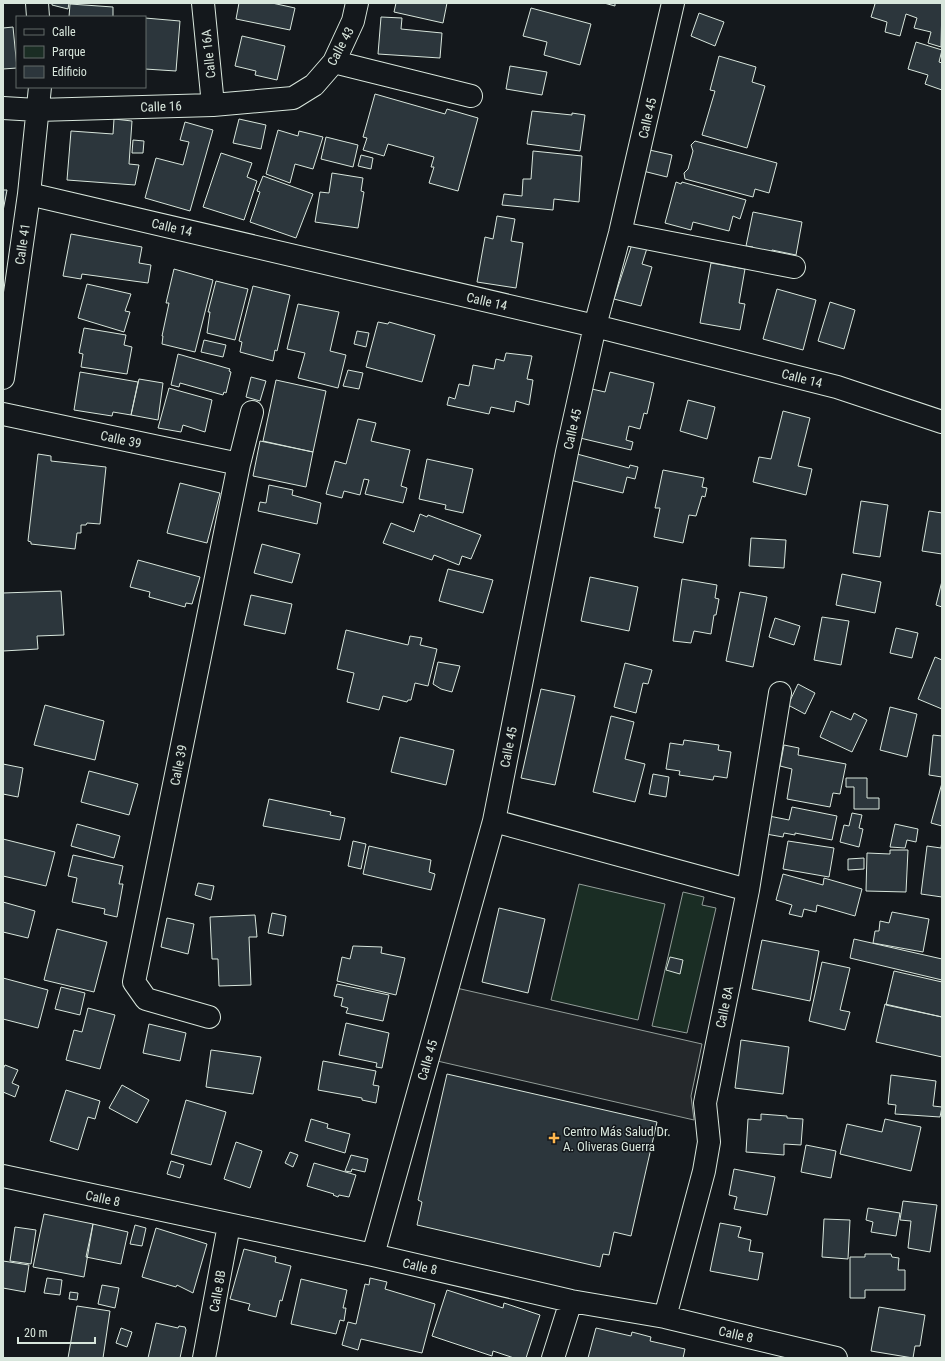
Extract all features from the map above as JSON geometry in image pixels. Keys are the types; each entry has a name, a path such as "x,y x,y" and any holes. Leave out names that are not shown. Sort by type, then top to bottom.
{"street":[{"path":"37,3 38,16"},
{"name":"Calle 16A","path":"203,3 213,105"},
{"name":"Calle 43","path":"314,85 334,62 353,21 357,3"},
{"name":"Calle 45","path":"373,1255 494,821 567,452 595,326 620,233 673,3"},
{"path":"334,62 472,96"},
{"name":"Calle 16","path":"3,108 37,110 213,105 294,98 314,85"},
{"name":"Calle 41","path":"3,378 29,194 40,88"},
{"name":"Calle 14","path":"29,194 595,326 837,387 942,422"},
{"path":"620,233 794,267"},
{"name":"Calle 39","path":"209,1017 146,999 134,982 239,464 252,412"},
{"name":"Calle 39","path":"3,414 239,464"},
{"name":"Calle 8A","path":"664,1317 704,1171 709,1142 705,1104 748,890 780,693"},
{"path":"494,821 748,890"},
{"name":"Calle 8","path":"3,1176 373,1255 571,1301 664,1317 836,1358"},
{"name":"Calle 8B","path":"204,1358 229,1225"},
{"path":"554,1358 571,1301"}],"green space":[{"path":"579,884 665,904 638,1020 551,1000"},
{"path":"683,892 704,897 702,905 716,908 687,1033 652,1026"}],"shaded area":[{"path":"452,987 702,1044 691,1096 694,1120 433,1060"}],"building":[{"path":"52,3 69,3 68,9 52,5"},
{"path":"239,3 272,3 295,8 290,30 236,19"},
{"path":"396,3 447,3 443,23 394,12"},
{"path":"604,3 615,3 615,6"},
{"path":"872,3 942,3 941,47 928,43 931,32 914,28 917,18 906,14 900,36 885,32 887,22 871,17 875,4"},
{"path":"70,4 113,7 113,16 69,16"},
{"path":"531,8 591,24 580,65 544,55 547,42 523,36"},
{"path":"699,13 724,22 715,46 691,36"},
{"path":"381,17 402,18 401,29 442,33 440,58 378,54"},
{"path":"146,18 180,21 176,71 146,69"},
{"path":"13,27 16,68 3,69 3,28"},
{"path":"242,36 285,46 277,80 255,75 256,71 235,66"},
{"path":"916,42 942,50 939,62 942,63 942,90 925,84 928,75 908,69"},
{"path":"719,56 756,67 752,82 765,86 747,148 702,135 715,91 710,90"},
{"path":"510,66 547,72 542,95 506,89"},
{"path":"375,94 445,114 447,109 478,118 458,191 429,183 434,167 431,167 434,157 388,144 384,156 363,150 367,138 363,137"},
{"path":"532,111 585,115 580,151 527,144"},
{"path":"114,119 132,121 129,164 139,165 135,185 67,180 71,131 113,134"},
{"path":"239,119 266,125 261,149 233,143"},
{"path":"185,122 213,130 190,211 145,198 156,158 183,165 189,142 180,140"},
{"path":"278,130 298,136 299,131 323,137 313,169 295,164 290,183 266,174"},
{"path":"326,137 358,145 353,167 321,159"},
{"path":"133,140 144,141 143,153 132,153"},
{"path":"695,141 777,163 769,193 755,189 753,197 685,179 684,173 688,169 693,151 691,145"},
{"path":"645,149 672,155 667,177 639,170"},
{"path":"533,151 582,156 579,202 554,199 553,210 502,205 504,194 522,196 523,179 531,179"},
{"path":"221,153 252,163 247,177 257,181 244,220 203,207"},
{"path":"361,155 373,158 371,169 358,166"},
{"path":"332,173 363,178 361,191 364,192 358,228 315,222 320,192 329,193"},
{"path":"263,176 313,194 296,238 250,222 260,192 257,191"},
{"path":"676,182 681,184 682,182 746,200 740,219 733,216 729,231 693,222 691,230 665,223"},
{"path":"3,190 7,190 3,211"},
{"path":"753,212 802,222 796,255 772,250 771,255 752,251 753,247 746,246"},
{"path":"497,216 515,219 511,241 523,243 516,288 477,282 485,237 493,239"},
{"path":"71,234 142,247 139,263 151,265 148,283 82,274 81,279 63,276"},
{"path":"633,241 648,245 642,264 652,267 641,306 614,299"},
{"path":"711,263 745,269 739,303 745,304 740,330 700,323"},
{"path":"174,269 213,280 195,352 162,344 162,336 169,303 166,303"},
{"path":"216,281 248,289 235,340 207,333 210,312 208,312"},
{"path":"87,284 131,294 125,311 130,312 124,332 78,318"},
{"path":"253,286 290,295 277,351 275,350 273,361 240,352 242,342 239,341"},
{"path":"777,289 816,300 803,350 763,339"},
{"path":"830,302 855,310 844,349 818,341"},
{"path":"298,304 339,312 330,351 346,355 338,388 298,378 305,353 287,349"},
{"path":"378,322 388,324 389,322 435,335 422,382 366,367"},
{"path":"84,328 126,335 124,345 132,347 127,374 81,367 83,354 79,353"},
{"path":"357,331 369,333 366,347 354,344"},
{"path":"204,340 226,345 223,357 201,352"},
{"path":"506,353 532,356 527,379 533,380 529,405 516,401 514,412 491,407 489,414 447,405 449,397 455,399 459,384 469,386 473,365 494,369 496,359 504,361"},
{"path":"178,354 230,369 229,371 231,372 226,393 224,392 223,395 180,383 179,387 171,385"},
{"path":"348,370 363,373 359,389 343,386"},
{"path":"80,372 138,382 131,415 113,412 112,416 74,410"},
{"path":"610,372 654,383 647,414 644,413 640,429 629,426 626,440 633,442 631,450 580,438 592,389 605,392"},
{"path":"251,377 266,381 260,401 246,397"},
{"path":"139,379 163,383 158,420 131,415"},
{"path":"276,380 326,391 313,452 263,441"},
{"path":"169,388 212,400 205,432 183,425 181,432 158,428"},
{"path":"688,400 715,407 707,439 680,431"},
{"path":"783,411 810,418 798,466 812,469 806,495 753,482 759,457 771,459"},
{"path":"358,419 376,423 371,441 410,450 401,486 407,488 403,503 365,494 369,480 364,479 360,495 344,491 342,498 326,494 335,461 346,464"},
{"path":"260,441 313,452 306,487 253,476"},
{"path":"38,454 51,456 51,461 106,467 100,524 87,523 86,525 81,525 81,533 77,533 75,549 31,544 31,542 28,541"},
{"path":"577,454 629,468 630,465 638,467 635,479 627,477 623,493 570,480"},
{"path":"427,459 473,469 463,513 445,509 446,505 419,499"},
{"path":"663,470 704,478 702,487 707,488 705,497 702,496 696,516 689,515 683,543 654,537 660,508 655,508"},
{"path":"180,483 220,493 207,543 167,533"},
{"path":"269,485 293,490 292,495 321,503 317,524 258,511 260,502 266,503"},
{"path":"861,501 888,505 880,557 853,553"},
{"path":"929,511 942,513 942,554 922,551"},
{"path":"420,514 427,517 428,515 481,535 471,559 462,556 459,565 434,555 432,560 383,543 391,523 414,532"},
{"path":"751,538 786,540 784,568 749,566"},
{"path":"262,544 300,554 292,583 254,573"},
{"path":"138,560 200,577 192,604 186,603 185,607 149,597 150,592 130,587"},
{"path":"448,569 493,580 483,613 439,601"},
{"path":"842,574 881,582 875,613 836,605"},
{"path":"590,577 638,587 629,631 581,621"},
{"path":"682,579 717,585 715,598 719,599 716,615 714,615 711,634 694,631 691,643 673,641"},
{"path":"942,581 942,607 936,605"},
{"path":"61,591 64,635 37,636 38,649 3,651 3,593"},
{"path":"740,592 767,597 753,667 726,661"},
{"path":"251,595 292,604 285,634 244,625"},
{"path":"822,617 849,621 841,665 814,660"},
{"path":"775,618 800,626 794,645 769,637"},
{"path":"896,628 918,633 912,658 890,653"},
{"path":"346,630 408,645 410,636 422,638 420,645 437,649 428,686 415,683 411,700 408,700 407,702 383,696 379,710 347,702 354,673 337,669"},
{"path":"935,657 942,660 942,709 918,699"},
{"path":"438,662 460,666 452,692 441,689 433,684"},
{"path":"625,663 652,670 648,684 643,683 636,713 614,707"},
{"path":"798,684 815,693 805,714 788,705"},
{"path":"541,689 575,696 555,785 521,778"},
{"path":"45,705 104,721 95,760 34,745"},
{"path":"890,707 917,714 907,757 880,750"},
{"path":"831,711 851,720 854,713 867,720 852,752 820,737"},
{"path":"611,716 634,722 625,759 645,764 635,802 593,792"},
{"path":"933,735 942,736 942,777 929,775"},
{"path":"400,737 454,750 446,785 391,772"},
{"path":"684,740 719,745 718,750 731,752 727,778 714,776 713,780 679,775 680,771 666,769 670,743 683,745"},
{"path":"784,745 799,748 798,755 846,764 840,794 833,793 830,807 787,799 792,769 780,766"},
{"path":"3,764 23,768 18,797 3,794"},
{"path":"89,771 138,784 129,815 81,802"},
{"path":"653,774 669,777 666,797 649,794"},
{"path":"846,778 867,778 867,798 879,798 879,809 854,809 854,787 846,787"},
{"path":"942,783 942,826 931,823"},
{"path":"269,799 331,812 330,815 345,818 340,840 263,826"},
{"path":"792,807 837,816 832,840 795,833 795,835 784,833 783,837 766,834 769,816 789,820"},
{"path":"852,813 862,815 859,828 863,829 859,847 840,842 844,825 849,826"},
{"path":"77,824 120,836 114,858 71,846"},
{"path":"895,824 918,829 916,842 907,840 905,848 890,847"},
{"path":"3,839 55,852 46,886 3,876"},
{"path":"942,840 942,897 921,894 927,846 941,848"},
{"path":"353,841 366,844 361,869 348,866"},
{"path":"788,841 834,848 829,877 783,869"},
{"path":"369,846 431,860 429,872 435,874 431,890 363,874"},
{"path":"890,850 908,850 906,892 866,891 867,853 890,854"},
{"path":"73,855 123,866 119,884 123,884 117,917 104,914 105,909 72,902 77,878 68,876"},
{"path":"864,858 864,869 848,870 848,859"},
{"path":"783,874 823,885 824,878 862,889 855,916 817,905 816,912 804,909 802,917 789,914 792,905 776,900"},
{"path":"198,883 214,886 211,900 195,895"},
{"path":"3,902 35,911 28,938 3,932"},
{"path":"499,908 545,919 528,993 482,982"},
{"path":"892,912 929,919 923,952 873,943 875,931 879,931 880,921 889,923"},
{"path":"272,913 286,916 283,936 268,933"},
{"path":"255,915 257,937 249,937 251,985 219,986 218,959 212,959 210,917"},
{"path":"167,918 194,924 188,954 161,947"},
{"path":"57,929 107,942 94,992 44,980"},
{"path":"854,939 942,959 942,980 850,958"},
{"path":"762,940 819,951 810,1001 752,989"},
{"path":"353,946 382,947 381,953 405,958 396,995 337,981 342,957 350,959"},
{"path":"670,957 683,960 680,974 666,970"},
{"path":"822,962 850,968 840,1010 850,1012 845,1030 809,1021"},
{"path":"894,971 942,982 942,1017 886,1005"},
{"path":"3,978 48,990 38,1028 3,1019"},
{"path":"337,984 389,995 383,1021 346,1013 348,1008 341,1006 343,998 334,996"},
{"path":"61,987 85,993 80,1015 55,1009"},
{"path":"885,1004 942,1017 942,1057 876,1042"},
{"path":"88,1008 115,1015 100,1069 66,1060 74,1030 82,1032"},
{"path":"346,1023 389,1033 382,1068 376,1067 377,1063 339,1055"},
{"path":"149,1024 186,1033 180,1061 143,1053"},
{"path":"741,1040 789,1047 783,1094 735,1088"},
{"path":"211,1050 261,1057 253,1094 206,1087"},
{"path":"323,1061 376,1071 373,1085 379,1086 376,1103 362,1100 362,1098 318,1090"},
{"path":"5,1065 18,1070 12,1083 19,1086 15,1097 3,1092 3,1069"},
{"path":"447,1074 657,1122 631,1236 614,1232 609,1255 603,1254 600,1267 417,1225 422,1202 418,1200"},
{"path":"891,1075 936,1081 933,1106 942,1107 940,1117 895,1114 896,1105 888,1104"},
{"path":"122,1085 149,1100 137,1123 109,1108"},
{"path":"66,1090 100,1101 95,1119 88,1117 78,1150 50,1141"},
{"path":"186,1100 226,1112 211,1165 171,1154"},
{"path":"761,1114 803,1119 801,1145 784,1144 784,1155 746,1152 748,1119 761,1120"},
{"path":"311,1119 328,1124 327,1128 350,1134 345,1153 305,1141"},
{"path":"885,1119 921,1127 911,1171 840,1154 847,1124 882,1132"},
{"path":"236,1142 262,1151 250,1188 224,1179"},
{"path":"806,1145 836,1151 831,1178 801,1172"},
{"path":"290,1152 298,1155 293,1167 285,1163"},
{"path":"351,1155 368,1159 365,1172 352,1169 351,1172 345,1171"},
{"path":"171,1161 184,1165 180,1178 167,1174"},
{"path":"314,1163 356,1175 349,1197 339,1195 338,1197 333,1195 334,1194 307,1186"},
{"path":"734,1169 775,1177 767,1215 734,1209 737,1197 729,1195"},
{"path":"903,1201 937,1205 930,1252 908,1248 911,1221 900,1220"},
{"path":"868,1208 900,1213 896,1236 871,1232 873,1222 866,1220"},
{"path":"44,1214 93,1224 84,1277 33,1267"},
{"path":"824,1219 850,1220 848,1259 822,1257"},
{"path":"720,1223 741,1227 738,1237 751,1240 749,1251 763,1253 758,1280 710,1271"},
{"path":"93,1224 128,1232 121,1264 86,1257"},
{"path":"135,1225 146,1228 142,1246 130,1244"},
{"path":"15,1227 36,1230 31,1264 10,1261"},
{"path":"156,1228 207,1244 193,1293 177,1285 176,1287 142,1277"},
{"path":"244,1249 276,1257 275,1262 291,1266 282,1301 280,1300 276,1317 248,1310 250,1304 230,1299"},
{"path":"865,1254 891,1254 892,1257 899,1258 898,1270 905,1270 905,1290 865,1290 865,1298 850,1298 850,1257 865,1257"},
{"path":"3,1261 29,1265 25,1292 3,1288"},
{"path":"47,1278 62,1280 60,1295 44,1293"},
{"path":"370,1278 387,1282 385,1289 435,1304 422,1353 361,1339 358,1350 342,1345 348,1322 356,1324 365,1284 369,1285"},
{"path":"301,1279 347,1290 343,1308 346,1308 344,1321 340,1320 336,1334 291,1324"},
{"path":"102,1285 119,1288 115,1308 98,1304"},
{"path":"447,1290 503,1308 504,1303 540,1315 526,1358 514,1358 493,1351 492,1356 432,1336"},
{"path":"70,1292 78,1293 77,1300 69,1299"},
{"path":"77,1306 110,1311 103,1358 68,1358"},
{"path":"879,1307 925,1315 920,1346 915,1346 913,1358 871,1351"},
{"path":"156,1323 178,1328 179,1326 185,1327 186,1330 180,1358 148,1358"},
{"path":"121,1328 132,1332 127,1347 116,1343"},
{"path":"596,1328 631,1336 632,1332 651,1337 650,1341 685,1349 683,1358 588,1358"}],"place":[{"name":"Centro Más Salud Dr. A. Oliveras Guerra","path":"554,1138"}]}
